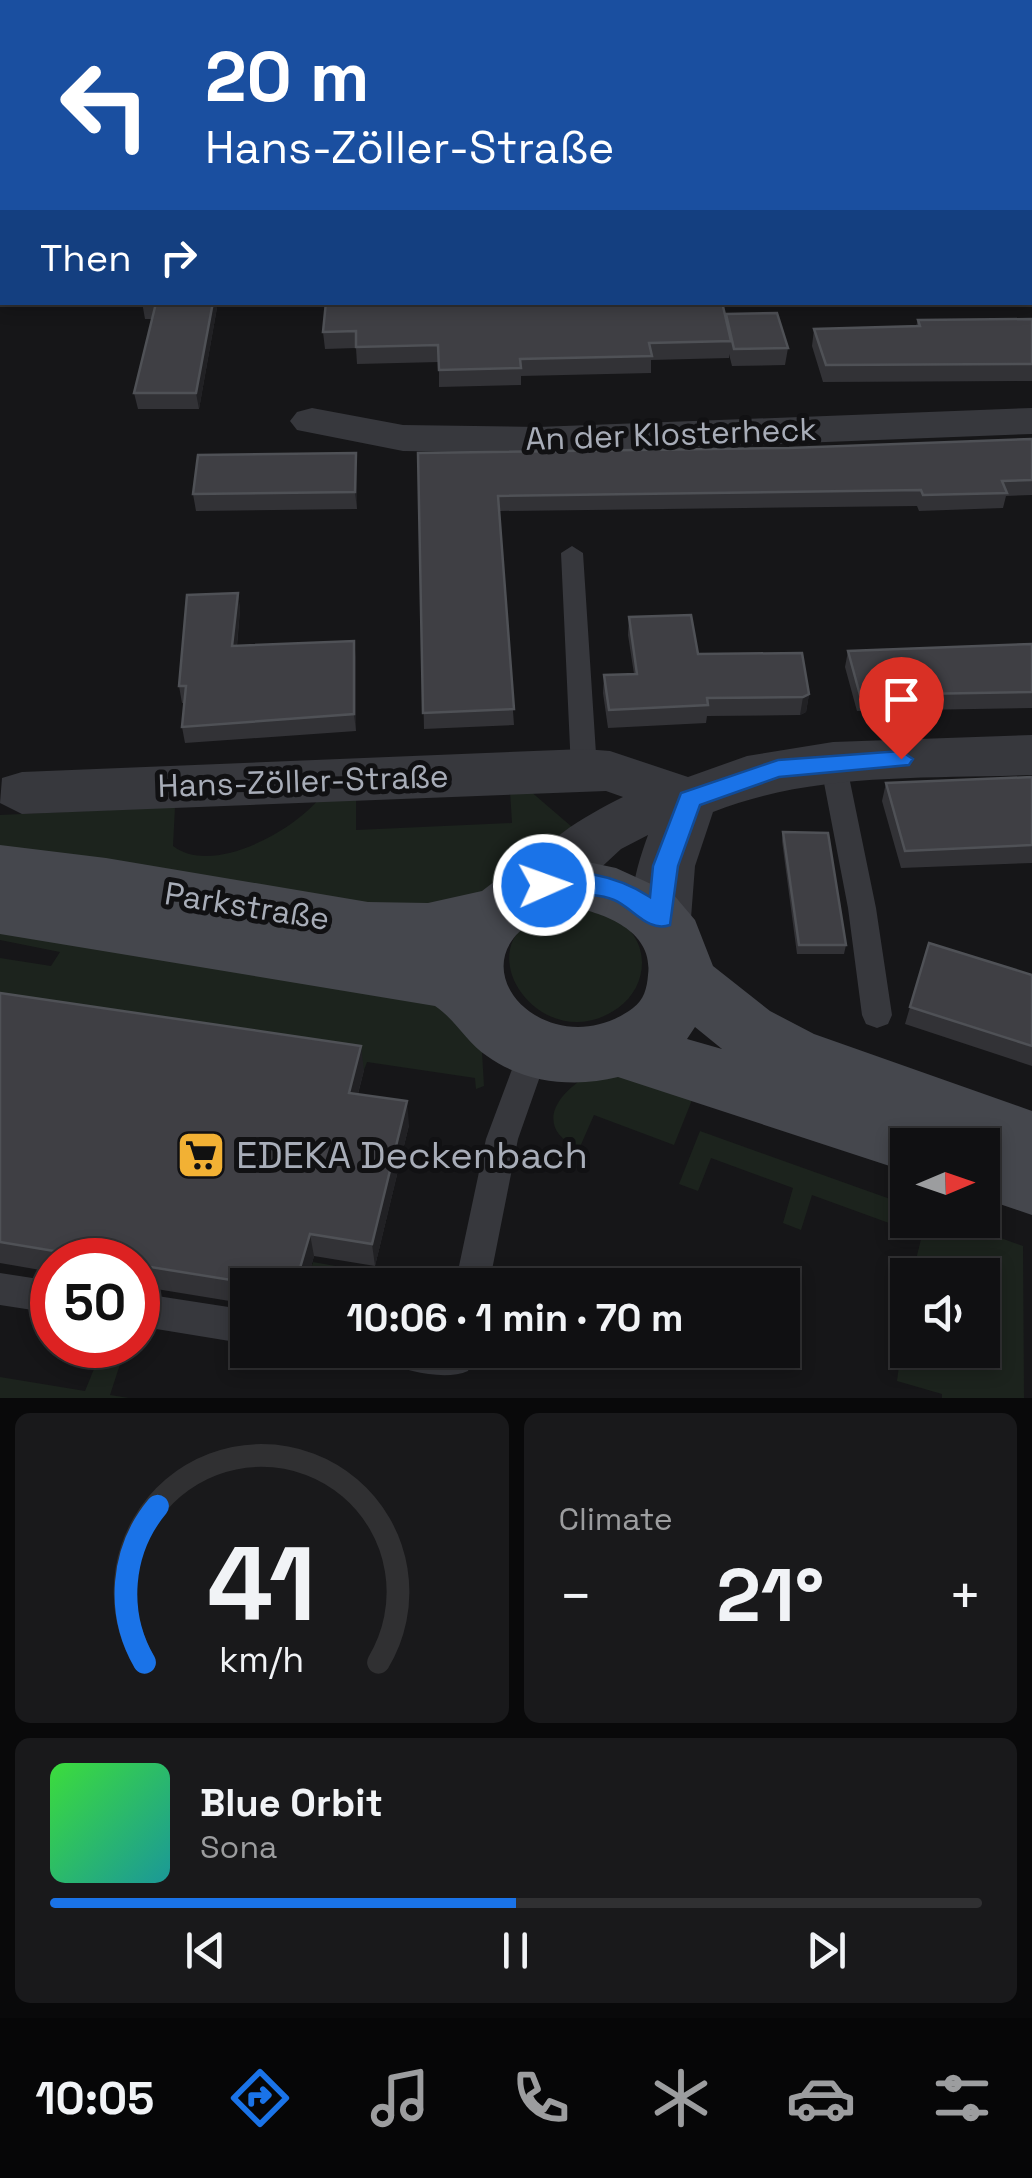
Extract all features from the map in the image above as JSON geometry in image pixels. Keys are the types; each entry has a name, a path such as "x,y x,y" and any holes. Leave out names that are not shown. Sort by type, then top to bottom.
{"main road":[{"name":"Parkstraße","path":"0,869 106,882 368,927 428,928 518,899"},
{"path":"620,1050 656,1028 668,1014 682,979 678,947 661,918 620,890 569,882 518,899 478,933 471,979 480,1002 502,1029 536,1048 578,1055 620,1050 737,1083 890,1135"},
{"name":"Parkstraße","path":"0,908 400,972 452,983 480,1002"},
{"path":"682,979 746,1030 791,1055 1032,1142"},
{"path":"1000,1172 1032,1183"}],"street":[{"name":"An der Klosterheck","path":"312,421 403,438 538,440 1032,421"},
{"path":"518,899 602,834 648,810 747,776 833,762 1032,756"},
{"name":"Hans-Zöller-Straße","path":"11,794 584,769 610,771 689,799"},
{"path":"661,918 666,866 680,835 689,799"}],"lane":[{"path":"572,553 584,769"},
{"path":"833,762 862,908 877,1015"},
{"path":"475,1268 502,1139 536,1048"},
{"path":"0,1289 30,1294"},
{"path":"160,1313 230,1324"}],"shaded area":[{"path":"529,790 579,833 484,894 400,911 0,853 0,815 175,807 173,846 189,854 208,856 229,853 271,837 318,800 356,797 356,830 512,823 510,791"},
{"path":"578,908 611,917 627,928 635,938 642,963 636,988 628,999 618,1008 587,1021 557,1019 533,1005 516,984 509,959 515,936 538,917"},
{"path":"0,917 406,983 475,1029 482,1052 484,1086 476,1089 475,1078 367,1062 364,1070 0,1016 0,958 51,966 60,952 0,940"},
{"path":"598,1070 698,1085 674,1145 594,1115 579,1149 564,1139 553,1118 556,1106 573,1086"},
{"path":"700,1131 890,1199 890,1223 812,1195 801,1230 783,1223 793,1188 711,1158 698,1191 679,1184"},
{"path":"921,1238 1000,1238 1023,1246 1024,1398 942,1398 942,1394 897,1381 899,1368 1000,1368 1000,1258 916,1258"},
{"path":"313,1262 347,1268 311,1268"},
{"path":"94,1368 119,1368 110,1395 129,1398 0,1398 0,1377 85,1391"}],"building":[{"path":"156,305 212,305 196,393 134,393"},
{"path":"326,305 723,305 731,341 649,343 652,356 520,359 521,368 439,370 438,345 356,347 356,331 323,332"},
{"path":"777,313 788,348 734,349 726,314"},
{"path":"1032,319 1032,364 826,365 814,329 920,326 918,320"},
{"path":"1032,439 1032,480 1002,481 1007,493 923,495 921,490 498,496 514,709 423,713 418,453 789,448"},
{"path":"356,453 355,492 193,494 198,455"},
{"path":"238,593 232,646 354,641 354,714 182,727 186,686 179,686 187,595"},
{"path":"691,615 698,654 802,653 809,694 707,698 708,705 609,710 604,675 637,674 629,617"},
{"path":"1032,644 1032,692 860,695 848,651"},
{"path":"1032,777 1032,845 905,851 886,783"},
{"path":"783,832 828,833 846,945 799,945"},
{"path":"929,943 1032,975 1032,1046 910,1007"},
{"name":"EDEKA Deckenbach","path":"0,993 361,1046 349,1093 407,1101 372,1244 310,1234 300,1268 230,1268 230,1280 160,1269 160,1238 30,1238 30,1247 0,1242"}],"place":[{"name":"EDEKA Deckenbach","path":"201,1155"}],"route":[{"path":"544,885 569,882 620,890 661,918 666,866 680,835 689,799 778,768 901,759"}]}
